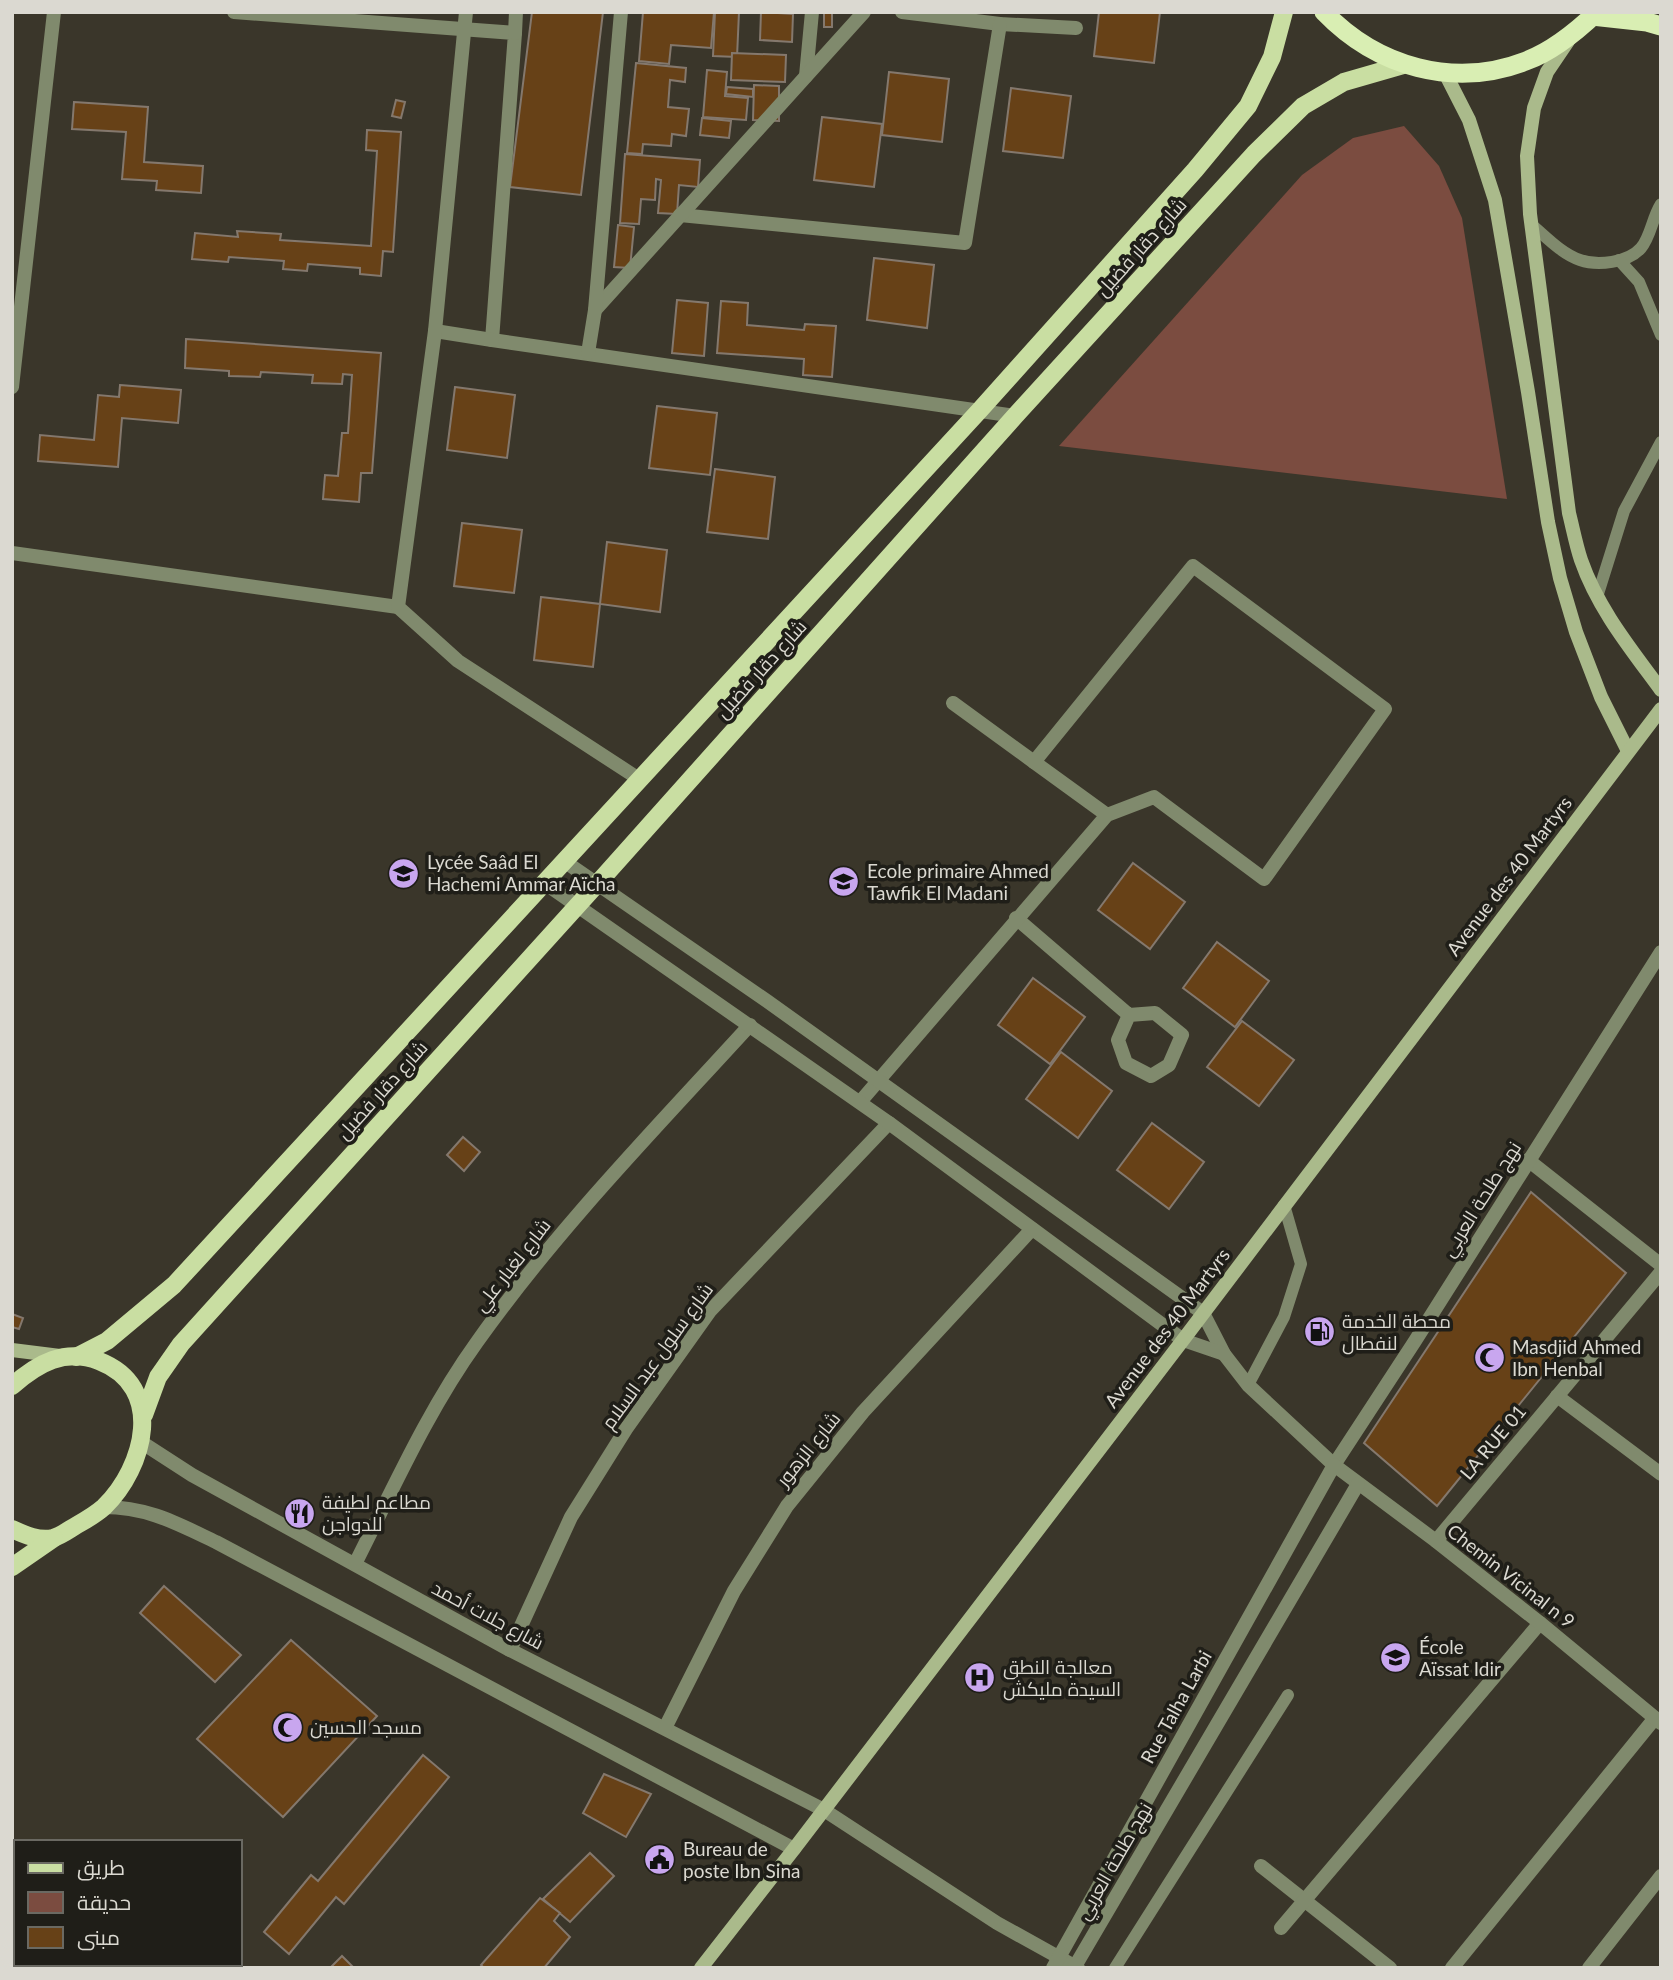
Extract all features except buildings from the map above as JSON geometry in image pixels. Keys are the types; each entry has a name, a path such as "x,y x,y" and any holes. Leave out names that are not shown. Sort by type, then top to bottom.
{"highway":[{"path":"1324,12 1354,40 1381,56 1425,71 1477,73 1527,61 1571,36 1595,14 1661,26"}],"main road":[{"name":"شارع دقار فضيل","path":"12,1386 28,1373 107,1341 174,1285 979,411 1195,170 1248,106 1272,57 1284,12"},
{"path":"1571,36 1547,72 1534,108 1527,156 1532,225 1569,513 1581,560 1597,597 1615,627 1661,690"},
{"name":"شارع دقار فضيل","path":"54,1538 103,1507 125,1481 141,1442 144,1415 158,1377 181,1344 1254,154 1303,106 1344,82 1404,65"},
{"path":"1444,71 1469,120 1495,200 1559,578 1591,671 1628,751"},
{"path":"1528,392 1553,389"},
{"name":"Avenue des 40 Martyrs","path":"701,1968 1183,1340 1661,709"},
{"path":"12,1350 89,1357 111,1366 129,1380 144,1415"},
{"path":"12,1529 29,1537 54,1538"},
{"path":"12,1567 54,1538"}],"street":[{"path":"12,387 54,12"},
{"path":"233,12 514,33"},
{"path":"398,607 435,331 466,12"},
{"path":"492,340 516,12"},
{"path":"588,353 595,310 621,12"},
{"path":"806,76 812,12"},
{"path":"595,310 864,12"},
{"path":"902,12 1000,24 1076,28"},
{"path":"680,215 965,243 1000,24"},
{"path":"435,331 1015,416"},
{"path":"12,552 398,607 458,661 639,779"},
{"path":"860,1102 1107,815 1154,797 1264,879 1385,709 1193,566 1034,762"},
{"path":"953,703 1107,815"},
{"path":"564,862 878,1081 1203,1313"},
{"path":"543,882 860,1102 1183,1340 1224,1354"},
{"path":"1016,918 1129,1015 1155,1013 1182,1035 1169,1065 1151,1076 1126,1063 1118,1040 1129,1015"},
{"name":"نهج طلحة العربي","path":"1334,1465 1661,952"},
{"name":"شارع لغبار علي","path":"355,1564 417,1441 476,1343 558,1234 750,1025"},
{"name":"شارع سلول عبد السلام","path":"510,1650 571,1517 626,1429 710,1311 889,1123"},
{"path":"1528,1160 1661,1265"},
{"name":"شارع الزهور","path":"665,1728 734,1591 787,1506 863,1412 1032,1229"},
{"name":"LA RUE 01","path":"1436,1541 1661,1272"},
{"name":"Chemin Vicinal n 9","path":"1203,1313 1224,1354 1248,1385 1334,1465 1436,1541 1658,1720"},
{"path":"1557,1396 1661,1474"},
{"name":"شارع جلات أحمد","path":"141,1442 192,1475 510,1650 824,1810 1056,1962 1076,1967"},
{"name":"Rue Talha Larbi","path":"1056,1962 1334,1465"},
{"name":"نهج طلحة العربي","path":"1076,1967 1358,1484"},
{"path":"103,1507 130,1507 166,1518 216,1542 794,1849"},
{"path":"1281,1928 1540,1623"},
{"path":"1452,1968 1658,1720"},
{"path":"1261,1866 1390,1968"},
{"path":"1589,1968 1661,1876"}],"lane":[{"path":"1532,225 1557,246 1580,260 1610,262 1633,256 1642,247 1661,204"},
{"path":"1619,260 1639,282 1661,335"},
{"path":"1597,597 1625,511 1661,442"},
{"path":"1248,1385 1284,1317 1301,1264 1284,1205"},
{"path":"1115,1968 1288,1695"}],"green space":[{"path":"1404,126 1439,166 1462,218 1507,499 1059,446 1302,175 1353,138"}],"place":[{"name":"Lycée Saâd El Hachemi Ammar Aïcha","path":"404,873"},
{"name":"Ecole primaire Ahmed Tawfik El Madani","path":"844,882"},
{"name":"محطة الخدمة لنفطال","path":"1319,1332"},
{"name":"Masdjid Ahmed Ibn Henbal","path":"1489,1358"},
{"name":"مطاعم لطيفة للدواجن","path":"299,1513"},
{"name":"École Aïssat Idir","path":"1396,1658"},
{"name":"معالجة النطق السيدة مليكش","path":"980,1678"},
{"name":"مسجد الحسين","path":"287,1727"},
{"name":"Bureau de poste Ibn Sina","path":"660,1860"}]}
